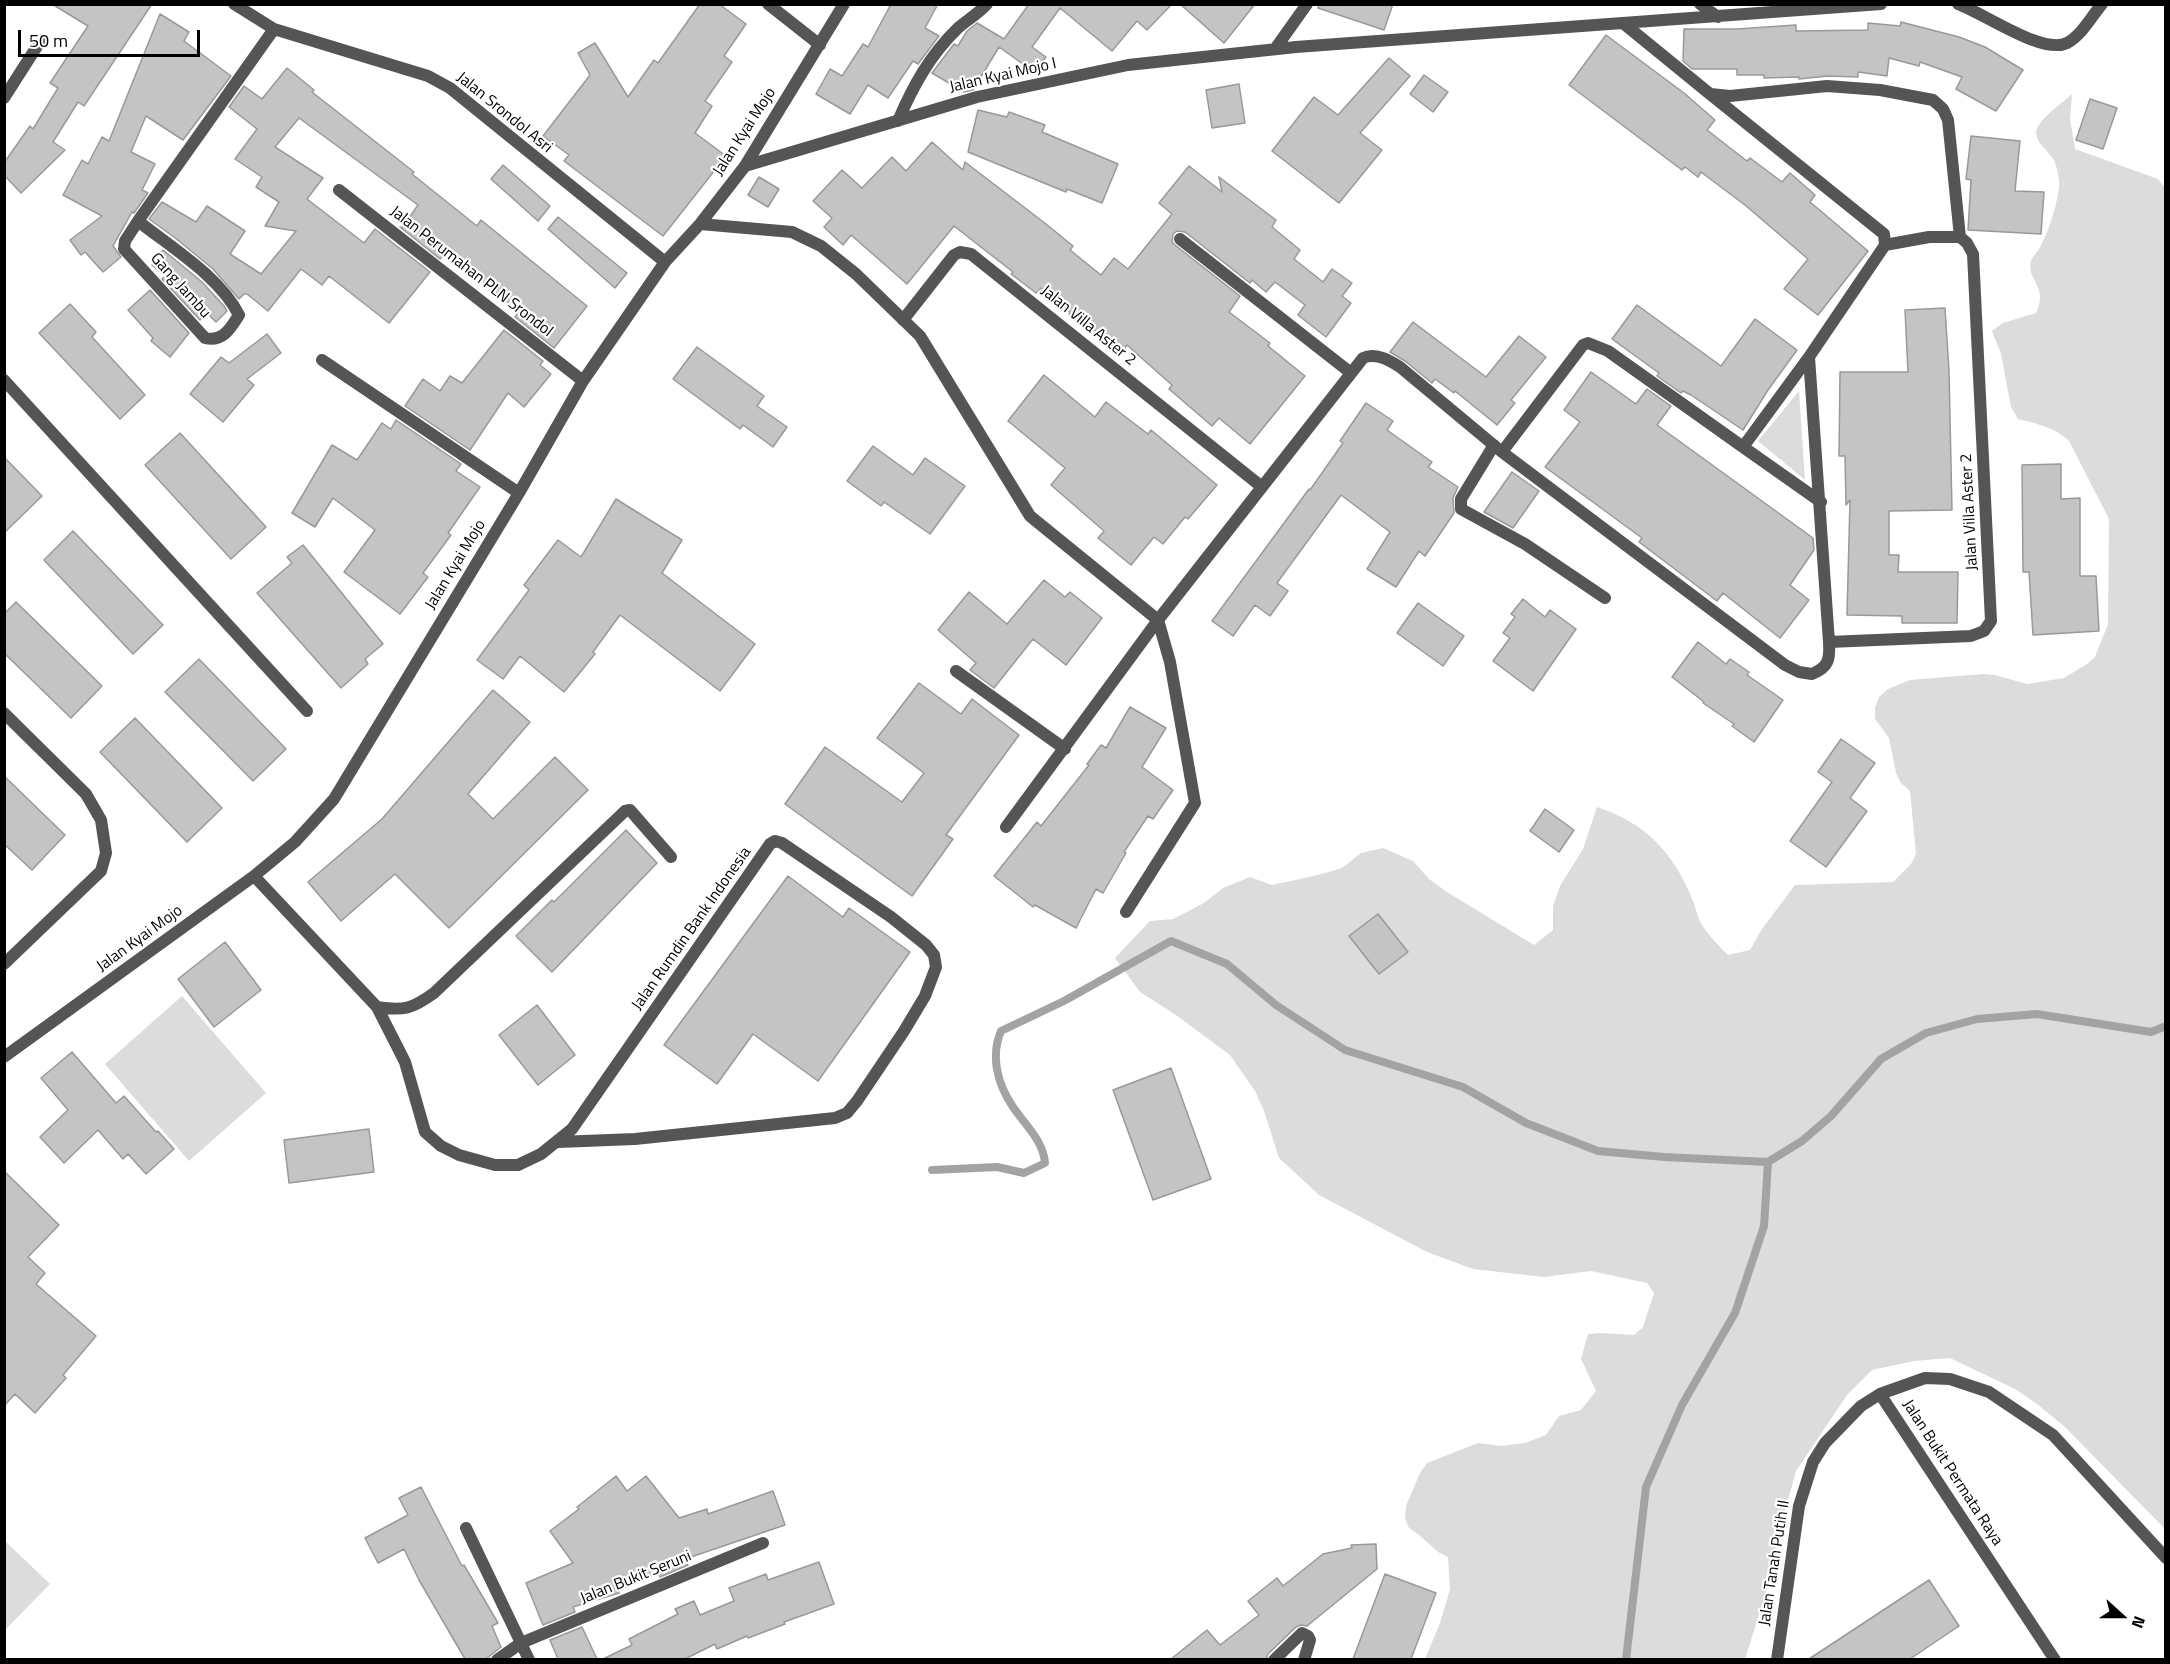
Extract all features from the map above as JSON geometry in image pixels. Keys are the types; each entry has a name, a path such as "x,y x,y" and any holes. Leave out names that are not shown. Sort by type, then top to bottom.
{"street":[{"name":"Jalan Srondol Asri","path":"234,4 274,29 428,76 450,88 665,262"},
{"path":"768,4 820,45"},
{"name":"Jalan Kyai Mojo","path":"4,1058 254,876 295,842 334,798 519,493 584,381 665,262 700,224 745,166 844,4"},
{"path":"898,121 911,90 937,50 987,4"},
{"path":"1275,50 1307,4"},
{"path":"1700,4 1718,17"},
{"name":"Jalan Kyai Mojo I","path":"745,166 977,97 1128,66 1275,50 1881,4"},
{"path":"1958,4 1972,9 2016,34 2055,46 2067,43 2079,34 2102,4"},
{"path":"1623,23 1884,234 1886,245 1809,357 1743,447"},
{"name":"Gang Jambu","path":"138,221 207,275 232,299 239,315 221,338 214,340 205,338 124,249 125,241 138,221 274,29"},
{"path":"4,98 41,40"},
{"name":"Jalan Villa Aster 2","path":"1710,94 1730,96 1827,86 1880,90 1933,100 1943,109 1948,120 1960,237 1967,243 1973,254 1991,621 1984,630 1971,636 1829,642"},
{"name":"Jalan Perumahan PLN Srondol","path":"339,190 584,381"},
{"path":"700,224 792,232 821,246 856,274 920,336 1030,516 1158,620 1170,662 1195,803 1126,912"},
{"path":"1886,245 1929,237 1960,237"},
{"path":"1180,239 1351,373"},
{"name":"Jalan Villa Aster 2","path":"903,320 954,255 960,252 971,254 1262,487"},
{"path":"1605,598 1525,544 1461,509 1461,499 1498,449 1583,345 1588,343 1608,351 1821,502"},
{"path":"1006,827 1158,620 1363,357 1368,355 1391,361 1498,449 1785,665 1799,672 1812,674 1821,670 1830,660 1821,502 1809,357"},
{"path":"322,360 519,493"},
{"path":"4,380 307,711"},
{"path":"956,671 1065,749"},
{"path":"4,713 86,794 101,820 106,853 101,871 4,964"},
{"path":"377,1007 406,1010 420,1004 434,993 625,811 630,810 671,857"},
{"name":"Jalan Rumdin Bank Indonesia","path":"254,876 377,1007 405,1062 425,1132 441,1146 459,1155 495,1165 518,1165 530,1160 572,1130 770,844 775,841 782,843 891,917 926,945 934,955 936,967 924,996 863,1093 847,1113 835,1118 635,1139 558,1142"},
{"name":"Jalan Bukit Permata Raya","path":"2055,1659 1880,1394 1925,1378 1950,1379 1989,1392 2053,1435 2166,1558"},
{"name":"Jalan Tanah Putih II","path":"1777,1659 1799,1506 1813,1462 1825,1443 1861,1406 1880,1394"},
{"path":"466,1528 530,1659"},
{"name":"Jalan Bukit Seruni","path":"497,1659 521,1643 763,1543"},
{"path":"1274,1659 1302,1633 1310,1640 1304,1659"}],"shaded area":[{"path":"2072,94 2070,119 2075,149 2158,179 2165,188 2165,1529 2065,1427 2015,1389 1950,1358 1914,1361 1872,1370 1847,1395 1796,1471 1769,1570 1765,1596 1745,1659 1425,1659 1440,1623 1450,1589 1448,1557 1438,1552 1409,1528 1405,1518 1406,1506 1420,1473 1427,1463 1478,1443 1501,1446 1525,1443 1546,1435 1559,1416 1581,1410 1596,1391 1581,1359 1588,1334 1634,1335 1643,1327 1654,1293 1647,1283 1591,1271 1544,1277 1473,1269 1427,1252 1319,1195 1279,1158 1255,1091 1230,1055 1176,1015 1140,992 1115,958 1150,921 1173,919 1204,903 1223,888 1250,877 1272,885 1318,875 1342,868 1361,853 1383,848 1413,861 1429,879 1447,892 1534,945 1553,930 1553,906 1560,886 1583,849 1597,807 1644,831 1667,854 1677,868 1704,927 1728,955 1750,950 1762,929 1795,885 1893,882 1911,864 1916,854 1910,791 1901,783 1896,773 1889,738 1875,719 1875,708 1879,697 1888,689 1910,680 1983,674 2027,684 2064,678 2095,657 2108,624 2109,519 2069,441 2052,429 2018,419 2011,407 2001,354 1992,331 2003,323 2036,313 2040,296 2030,268 2031,261 2049,227 2059,185 2054,160 2040,143 2036,133 2045,118"},
{"path":"1799,391 1805,480 1758,441"},
{"path":"182,996 266,1093 189,1161 105,1064"},
{"path":"4,1540 50,1584 5,1630 4,1630"}],"building":[{"path":"52,4 152,4 84,106 78,102 53,142 65,150 21,193 4,175 4,163 30,126 33,129 58,88 50,83 88,26"},
{"path":"700,4 719,4 746,24 724,56 732,62 705,101 712,106 695,133 726,156 663,236 564,161 569,155 543,136 590,75 578,53 595,43 628,97 654,60 658,63"},
{"path":"891,4 938,4 925,28 939,36 918,64 913,61 888,98 868,85 850,114 816,94 830,69 842,76 863,44 868,47"},
{"path":"1029,4 1172,4 1147,30 1137,21 1112,51 1060,8 1032,47 1046,57 1034,72 999,47 973,90 964,92 932,73 954,44 958,46 967,31 977,23 1004,39"},
{"path":"1180,4 1255,4 1224,43"},
{"path":"1319,4 1393,4 1384,30 1318,8"},
{"path":"160,14 189,32 184,41 231,76 183,140 146,116 131,152 155,164 142,190 148,193 134,213 132,212 113,246 121,257 103,272 85,252 81,255 70,240 102,216 63,195 82,160 88,164 102,137 109,141"},
{"path":"1901,22 1959,37 1985,47 2023,70 1996,111 1956,89 1962,77 1920,62 1919,66 1889,58 1887,76 1858,72 1858,77 1828,76 1799,79 1799,77 1764,78 1764,75 1737,75 1737,69 1692,69 1683,61 1684,29 1737,29 1796,25 1796,31 1868,30 1868,23 1900,26"},
{"path":"1606,35 1684,93 1715,120 1707,130 1747,161 1750,158 1782,182 1790,173 1815,195 1810,202 1868,251 1818,315 1784,289 1808,259 1745,205 1701,172 1698,177 1685,167 1682,170 1569,85"},
{"path":"1389,58 1410,76 1360,133 1382,150 1339,203 1272,151 1314,97 1338,115"},
{"path":"287,68 314,90 312,92 414,172 412,174 477,226 481,220 587,306 554,348 515,317 519,312 447,251 440,259 400,227 402,228 418,205 299,118 275,147 323,178 307,199 364,243 375,229 430,272 389,323 329,276 322,285 301,269 268,311 247,294 239,299 213,269 149,219 162,202 196,222 207,206 245,231 230,254 261,274 296,231 265,226 279,202 256,187 262,177 235,159 257,129 229,107 244,86 262,99"},
{"path":"1424,75 1448,92 1433,112 1410,94"},
{"path":"1239,84 1245,123 1212,128 1206,90"},
{"path":"2090,99 2117,108 2103,149 2076,140"},
{"path":"978,110 1007,117 1009,112 1045,125 1042,132 1118,164 1102,203 1067,189 1066,192 968,152"},
{"path":"1971,136 2020,141 2015,191 2044,192 2041,234 1968,230 1971,180 1966,179"},
{"path":"932,142 963,170 965,162 1046,224 1073,246 1070,250 1101,275 1114,258 1128,269 1172,214 1159,203 1189,166 1222,192 1219,177 1276,220 1272,227 1300,250 1294,259 1323,282 1332,269 1352,283 1342,296 1351,303 1326,337 1298,315 1305,305 1275,282 1266,292 1252,280 1250,283 1185,232 1177,231 1173,234 1172,242 1175,245 1240,296 1229,312 1270,343 1268,346 1305,376 1250,444 1219,418 1212,426 1169,389 1172,385 1127,345 1122,352 1094,330 1092,332 1041,288 1036,293 954,226 907,284 851,235 843,245 824,227 832,218 813,201 842,170 862,188 892,157 906,171"},
{"path":"503,165 550,206 538,221 491,179"},
{"path":"759,177 779,189 768,207 748,195"},
{"path":"558,217 627,273 615,288 548,229"},
{"path":"163,250 202,282 224,306 227,311 216,322 206,312 200,320 162,279 165,276 152,265"},
{"path":"150,290 189,333 170,357 151,341 153,338 128,310"},
{"path":"70,304 96,332 92,337 145,395 120,419 39,333"},
{"path":"1637,305 1721,366 1755,319 1797,350 1743,430 1691,395 1683,391 1681,393 1657,376 1659,373 1612,339"},
{"path":"1945,308 1949,371 1952,510 1889,511 1889,555 1899,555 1898,572 1958,572 1957,623 1902,623 1902,616 1847,615 1850,500 1846,505 1845,456 1839,456 1840,372 1908,372 1905,310"},
{"path":"1413,322 1486,377 1519,336 1546,357 1511,400 1515,403 1497,425 1455,391 1454,393 1435,379 1432,383 1390,352"},
{"path":"504,330 543,361 540,365 551,374 524,407 508,393 470,450 405,406 423,379 440,391 450,376 462,383"},
{"path":"267,334 281,353 247,379 254,385 223,422 190,394 221,357 229,363"},
{"path":"697,347 764,396 757,406 787,427 773,447 743,425 740,429 673,379"},
{"path":"1591,372 1636,404 1647,389 1671,406 1657,425 1813,538 1814,550 1790,585 1809,600 1780,638 1723,593 1717,601 1639,542 1642,538 1545,467 1580,422 1564,410"},
{"path":"1044,375 1095,417 1106,402 1148,434 1151,430 1217,485 1188,519 1185,517 1163,544 1154,537 1131,565 1098,538 1104,531 1051,485 1065,468 1008,421"},
{"path":"1366,403 1393,421 1387,430 1432,462 1428,467 1458,487 1453,498 1454,513 1425,556 1419,551 1396,587 1367,569 1390,532 1341,495 1277,583 1288,591 1270,616 1255,605 1233,636 1212,621 1310,490 1343,443 1340,441"},
{"path":"396,420 461,464 456,471 480,487 448,533 451,535 423,573 428,577 400,614 344,572 375,530 333,498 315,527 292,513 332,445 357,460 382,423 391,429"},
{"path":"180,433 266,527 231,559 145,465"},
{"path":"873,446 913,475 925,458 965,486 930,534 884,502 881,506 847,481"},
{"path":"4,457 42,496 4,533"},
{"path":"2061,464 2061,499 2080,498 2080,576 2096,576 2099,631 2033,635 2029,572 2023,572 2022,465"},
{"path":"1512,472 1539,491 1513,528 1484,512"},
{"path":"616,499 682,540 662,573 755,644 720,691 620,615 593,652 595,654 564,692 520,656 503,679 477,660 529,590 524,585 558,540 581,557"},
{"path":"73,531 163,625 133,654 44,560"},
{"path":"303,545 383,644 365,659 368,664 341,688 257,593 292,563 287,557"},
{"path":"1044,580 1065,597 1070,592 1102,618 1066,665 1033,639 994,688 970,670 976,663 938,630 969,592 1007,624"},
{"path":"1523,599 1545,617 1550,610 1576,629 1533,691 1493,661 1510,638 1503,633 1515,617 1511,614"},
{"path":"16,602 102,686 71,718 4,653 4,614"},
{"path":"1418,603 1464,636 1443,666 1397,633"},
{"path":"1698,642 1726,664 1730,659 1749,672 1747,675 1783,700 1754,742 1672,677"},
{"path":"199,659 286,749 253,781 165,692"},
{"path":"919,683 961,714 972,699 1019,735 946,835 953,839 912,896 785,804 825,747 902,802 924,773 877,738"},
{"path":"493,690 530,722 468,794 493,819 555,757 588,790 449,928 395,874 341,921 308,882 382,819"},
{"path":"1130,707 1166,728 1142,767 1173,790 1153,819 1148,816 1124,852 1126,853 1103,893 1096,889 1076,928 1035,905 1033,907 994,876 1037,822 1041,826 1089,765 1087,764 1101,745 1106,748"},
{"path":"135,718 222,808 187,842 100,752"},
{"path":"1841,739 1875,763 1850,798 1867,811 1826,867 1790,841 1832,782 1818,772"},
{"path":"4,776 65,835 32,870 4,844"},
{"path":"1545,809 1574,830 1559,852 1530,831"},
{"path":"626,830 657,863 552,972 516,936 552,900 554,902"},
{"path":"788,876 843,917 849,908 910,952 818,1081 753,1034 717,1084 664,1045"},
{"path":"1378,914 1408,952 1379,974 1349,936"},
{"path":"225,942 261,990 214,1027 178,979"},
{"path":"537,1005 575,1055 538,1085 499,1035"},
{"path":"72,1052 116,1103 124,1096 174,1149 146,1174 128,1154 123,1159 98,1130 64,1163 40,1137 68,1110 41,1078"},
{"path":"1171,1068 1211,1179 1153,1200 1113,1090"},
{"path":"369,1129 374,1172 289,1183 284,1140"},
{"path":"4,1171 59,1225 28,1257 45,1273 36,1284 96,1336 63,1375 66,1378 35,1413 15,1394 4,1406"},
{"path":"616,1476 627,1491 646,1476 679,1518 707,1509 708,1514 773,1491 785,1525 685,1559 688,1565 660,1577 658,1573 618,1590 619,1593 573,1607 575,1612 543,1625 526,1583 573,1563 550,1531"},
{"path":"421,1487 462,1566 464,1565 498,1623 492,1626 501,1647 486,1659 465,1659 419,1580 404,1549 378,1563 365,1538 408,1515 399,1498"},
{"path":"1376,1544 1377,1569 1307,1626 1296,1627 1268,1654 1266,1659 1171,1659 1207,1630 1220,1645 1259,1615 1248,1601 1277,1578 1283,1586 1323,1554 1352,1548 1351,1545"},
{"path":"819,1562 834,1604 717,1649 715,1644 685,1659 603,1659 632,1645 629,1639 678,1614 675,1609 694,1601 700,1615 734,1601 729,1588 766,1574 768,1580"},
{"path":"1385,1574 1436,1593 1411,1659 1353,1659"},
{"path":"1929,1580 1959,1626 1910,1659 1809,1659"},
{"path":"582,1627 597,1659 558,1659 550,1640"}],"waterway":[{"path":"932,1170 997,1167 1024,1173 1045,1163 1041,1147 1033,1133 1003,1090 996,1061 1001,1031 1064,1001 1171,941 1227,964 1276,1005 1345,1050 1463,1087 1526,1123 1598,1151 1664,1157 1768,1162 1802,1141 1831,1116 1881,1059 1926,1033 1977,1019 2037,1014 2151,1032 2166,1026"},
{"path":"1626,1660 1646,1487 1682,1405 1735,1313 1764,1226 1768,1162"}]}
